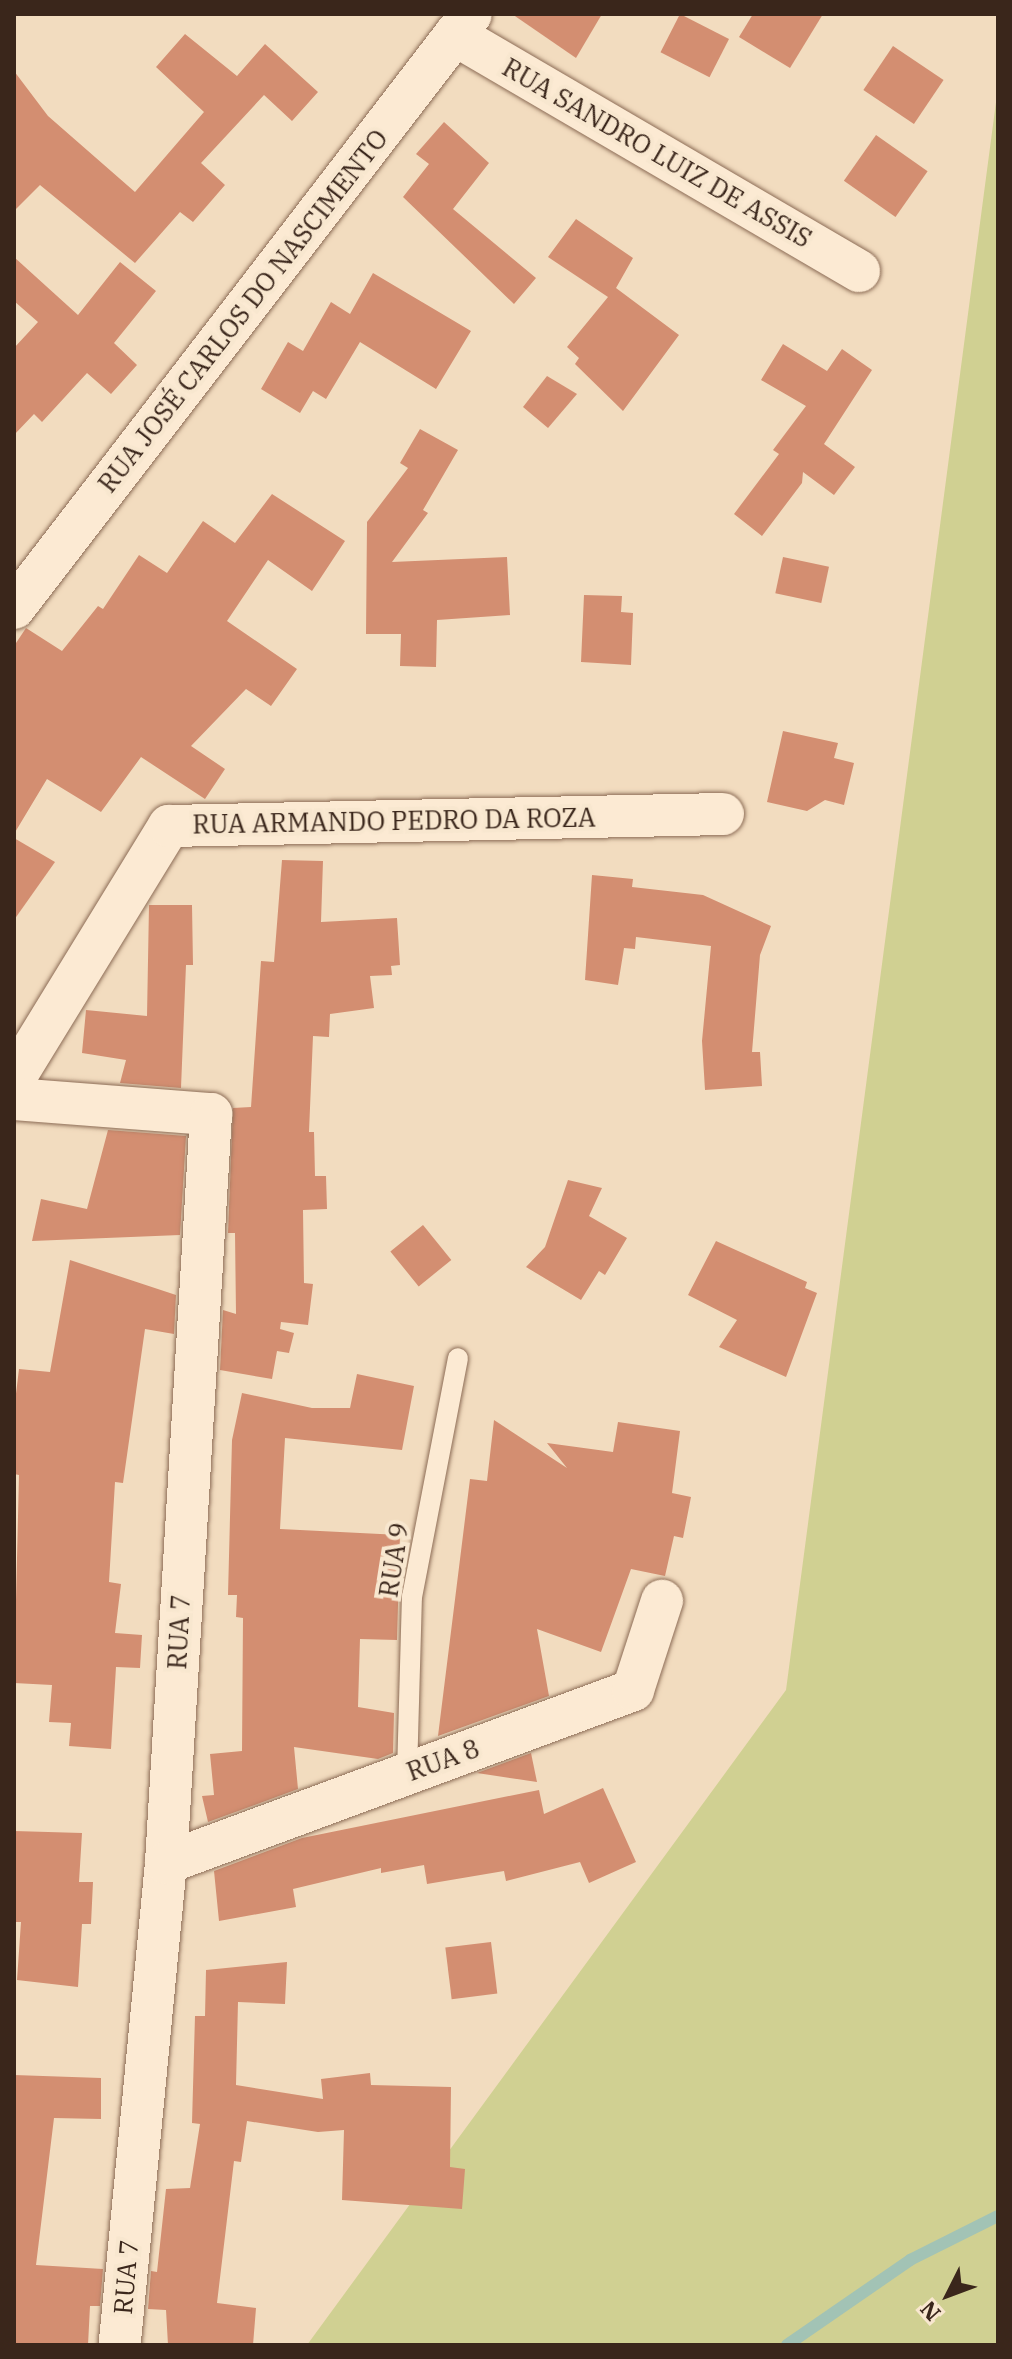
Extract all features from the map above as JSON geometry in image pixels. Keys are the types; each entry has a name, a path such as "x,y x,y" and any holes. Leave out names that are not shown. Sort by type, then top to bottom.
{"street":[{"name":"RUA SANDRO LUIZ DE ASSIS","path":"463,24 859,271"},
{"name":"RUA JOSÉ CARLOS DO NASCIMENTO","path":"14,608 463,24"},
{"name":"RUA ARMANDO PEDRO DA ROZA","path":"14,1079 169,826 723,814"},
{"name":"RUA 7","path":"14,1099 211,1114 166,1863 120,2345"},
{"name":"RUA 8","path":"166,1863 633,1690 662,1601"}],"lane":[{"name":"RUA 9","path":"407,1774 412,1597 458,1358"}],"green space":[{"path":"998,87 998,2345 307,2345 786,1690"}],"building":[{"path":"512,14 602,14 576,58"},
{"path":"680,14 729,39 709,77 660,52"},
{"path":"753,14 823,14 790,68 739,37"},
{"path":"185,34 237,76 265,44 318,92 292,121 264,95 201,163 225,185 193,222 180,212 135,263 40,185 14,211 14,71 48,116 135,192 204,112 156,67"},
{"path":"893,46 944,80 914,124 863,90"},
{"path":"444,122 489,163 453,209 536,278 514,304 403,197 429,164 416,154"},
{"path":"876,135 928,171 895,217 844,181"},
{"path":"576,219 633,258 616,288 679,335 623,411 575,364 579,358 567,347 608,297 548,257"},
{"path":"14,257 78,315 120,262 156,291 114,343 137,365 111,394 87,373 42,422 34,414 14,435 14,348 38,322 14,301"},
{"path":"373,273 471,331 436,389 360,342 326,399 313,391 300,413 261,389 288,342 303,351 331,302 350,314"},
{"path":"783,344 827,371 842,349 872,370 824,444 855,467 834,495 803,472 802,483 762,536 734,514 779,454 773,450 806,406 761,380"},
{"path":"547,376 577,394 548,428 523,407"},
{"path":"420,429 458,450 423,510 428,513 392,562 507,557 510,615 437,620 436,667 400,666 401,634 366,634 367,522 408,468 400,463"},
{"path":"272,494 345,541 312,591 268,560 227,621 297,669 271,706 246,689 191,746 225,769 205,799 141,757 101,812 47,779 14,834 14,646 26,628 62,651 98,606 103,609 139,555 167,573 203,521 235,543"},
{"path":"783,557 829,567 821,603 775,593"},
{"path":"584,595 622,596 621,612 633,613 631,665 581,662"},
{"path":"783,731 838,743 834,758 854,763 844,805 825,800 807,811 767,802"},
{"path":"14,838 55,862 14,920"},
{"path":"282,860 323,861 321,922 397,918 400,965 391,966 392,975 370,976 374,1008 330,1014 329,1037 313,1036 309,1132 314,1132 315,1176 326,1176 327,1209 303,1210 304,1283 313,1284 308,1325 281,1322 280,1329 294,1333 289,1353 277,1351 272,1379 220,1370 223,1310 236,1314 235,1233 228,1233 233,1108 251,1107 261,961 274,962"},
{"path":"592,875 633,879 632,887 703,895 771,926 760,955 752,1052 760,1052 762,1086 705,1090 702,1041 711,946 636,937 635,949 624,948 618,985 585,980"},
{"path":"149,905 192,905 193,965 186,965 181,1088 120,1083 126,1060 82,1053 86,1010 147,1016"},
{"path":"108,1130 186,1136 180,1235 32,1241 41,1199 87,1209"},
{"path":"568,1180 602,1188 589,1216 627,1238 605,1275 599,1271 581,1300 526,1267 545,1247"},
{"path":"423,1225 451,1260 419,1286 390,1251"},
{"path":"716,1241 807,1282 805,1288 817,1293 786,1377 719,1347 737,1320 688,1295"},
{"path":"70,1260 176,1295 174,1334 145,1329 123,1483 115,1482 109,1582 121,1584 115,1633 142,1635 140,1668 116,1667 111,1749 69,1746 71,1723 49,1722 52,1685 14,1683 19,1475 14,1474 14,1410 19,1369 50,1372"},
{"path":"357,1374 414,1386 402,1450 285,1438 280,1529 400,1535 397,1640 360,1639 358,1707 394,1713 393,1753 378,1759 294,1747 298,1789 208,1822 202,1796 214,1795 210,1754 242,1751 243,1618 236,1617 237,1595 228,1595 232,1440 242,1393 312,1408 350,1408"},
{"path":"494,1420 567,1468 547,1443 613,1452 618,1422 680,1431 672,1493 691,1497 683,1538 674,1536 665,1576 631,1569 601,1652 537,1629 549,1696 438,1736 470,1479 487,1481"},
{"path":"531,1753 537,1782 477,1773"},
{"path":"603,1788 636,1862 589,1883 580,1862 506,1881 504,1871 427,1884 424,1865 381,1873 381,1868 293,1889 296,1907 219,1921 214,1871 302,1838 539,1790 544,1814"},
{"path":"14,1831 82,1833 79,1882 93,1882 91,1924 82,1924 78,1987 17,1980 21,1922 14,1922"},
{"path":"491,1942 497,1994 452,1999 445,1948"},
{"path":"287,1962 285,2004 238,2002 236,2085 323,2099 321,2079 370,2073 371,2085 451,2087 450,2167 465,2169 462,2209 342,2200 344,2130 318,2132 247,2121 241,2162 234,2161 217,2303 256,2308 253,2345 168,2345 166,2310 148,2309 151,2271 157,2272 166,2189 190,2188 200,2124 192,2123 195,2016 205,2016 206,1970"},
{"path":"14,2075 101,2078 101,2119 54,2118 36,2265 103,2269 100,2306 90,2306 88,2345 14,2345"}],"waterway":[{"path":"787,2345 910,2260 998,2216"}]}
